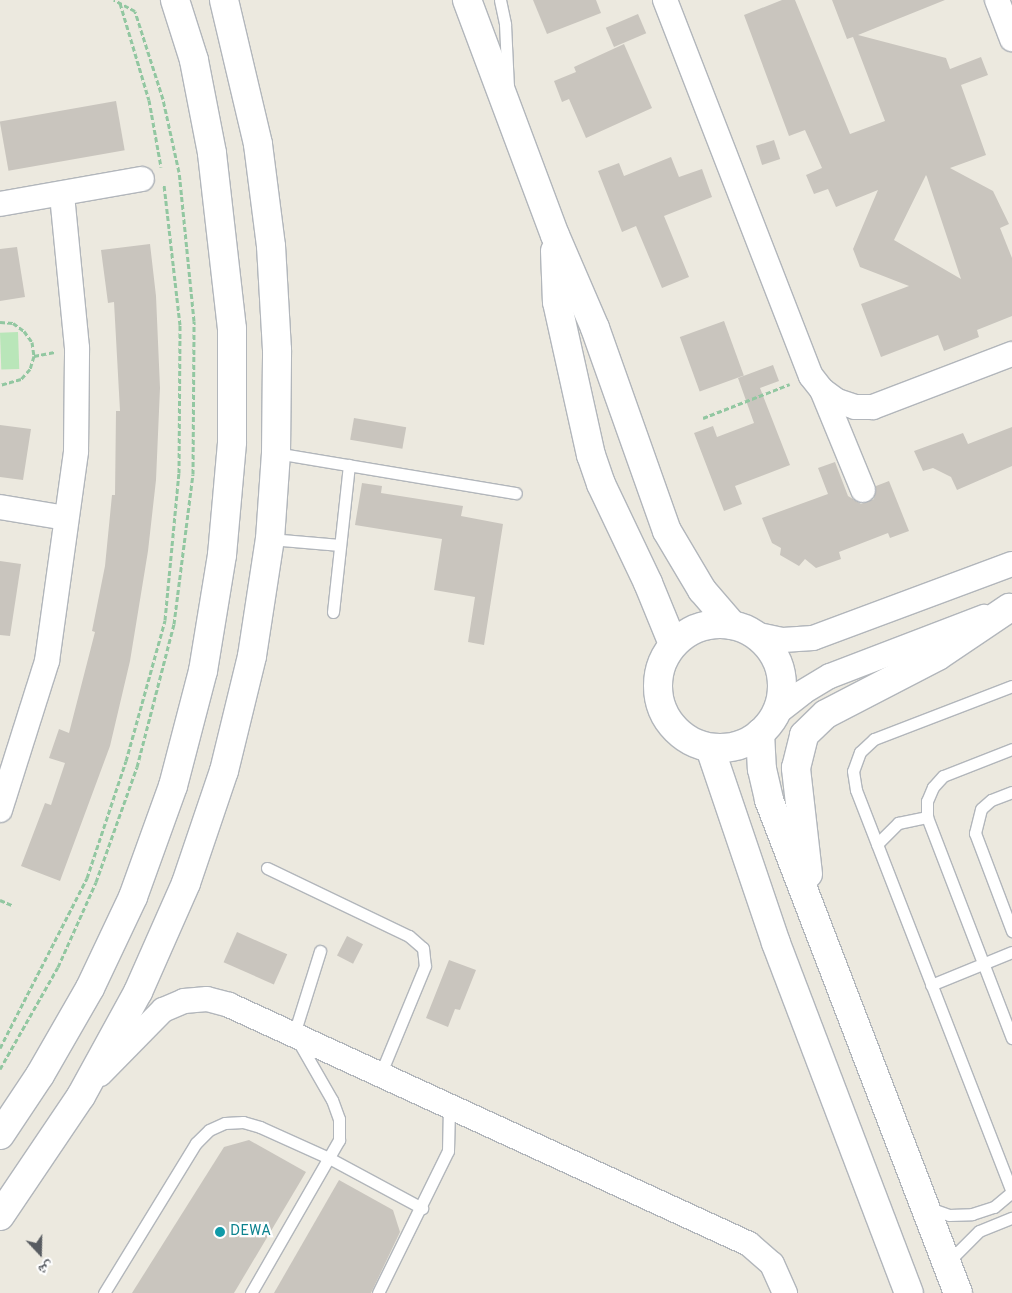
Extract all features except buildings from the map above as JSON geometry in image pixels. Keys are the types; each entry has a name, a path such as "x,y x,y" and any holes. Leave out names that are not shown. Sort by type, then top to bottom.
{"street":[{"path":"0,1134 40,1075 90,988 133,897 173,786 203,671 222,555 232,442 232,329 212,153 194,60 175,0"},
{"path":"0,1216 81,1096 138,992 192,865 224,771 252,656 270,539 276,453 277,350 271,246 258,144 224,0"},
{"path":"466,0 508,106 555,235 595,328 667,531 697,583 743,629 771,650 780,671 782,693 767,724 762,769 769,800 948,1262 958,1293"},
{"path":"665,0 816,383 863,490"},
{"path":"997,0 1011,33"},
{"path":"0,204 156,177"},
{"path":"0,810 47,661 76,451 78,388 62,194"},
{"path":"555,235 557,302 591,455 601,484 648,582 673,644"},
{"path":"816,383 837,401 854,407 873,407 1012,354"},
{"path":"0,507 66,518"},
{"path":"1010,607 830,676 802,692 744,743 710,748 684,736 666,718 658,693 660,667 673,644 697,629 711,624 743,629 783,640 813,638 1012,564"},
{"path":"814,918 796,768 804,735 826,714 938,656 1010,607"},
{"path":"710,748 776,943 909,1293"},
{"path":"81,1096 145,1025 162,1010 184,1001 207,999 229,1006 294,1034 449,1108 749,1244 772,1264 785,1293"}],"lane":[{"path":"500,0 509,63 508,106"},
{"path":"276,453 516,493"},
{"path":"333,612 350,465"},
{"path":"270,539 340,546"},
{"path":"927,1208 949,1215 972,1214 994,1207 1012,1192 854,781 860,752 874,739 1012,686"},
{"path":"1012,749 943,776 933,787 927,801 927,817 1012,1038"},
{"path":"1012,792 991,800 982,810 975,834 1012,931"},
{"path":"877,844 898,823 927,817"},
{"path":"267,868 409,936 423,948 424,966 380,1075"},
{"path":"251,1293 330,1158 338,1140 339,1119 294,1034 320,951"},
{"path":"931,985 1012,952"},
{"path":"378,1293 422,1208 448,1151 449,1108"},
{"path":"104,1293 196,1144 209,1130 225,1122 243,1122 330,1158 422,1208"},
{"path":"948,1262 979,1231 1012,1218"}],"path":[{"path":"0,1069 58,967 96,882 137,767 174,624 193,474 194,321 179,172 163,99 134,11 114,0"},
{"path":"0,1048 87,878 126,761 164,620 178,473 180,325 156,177 149,100 120,3"},
{"path":"0,322 13,324 24,331 32,342 34,356 30,369 21,379 0,385"},
{"path":"703,418 816,383"},
{"path":"0,900 12,905"}],"green space":[{"path":"18,332 19,369 1,370 0,333"}],"place":[{"name":"DEWA","path":"220,1232"}]}
